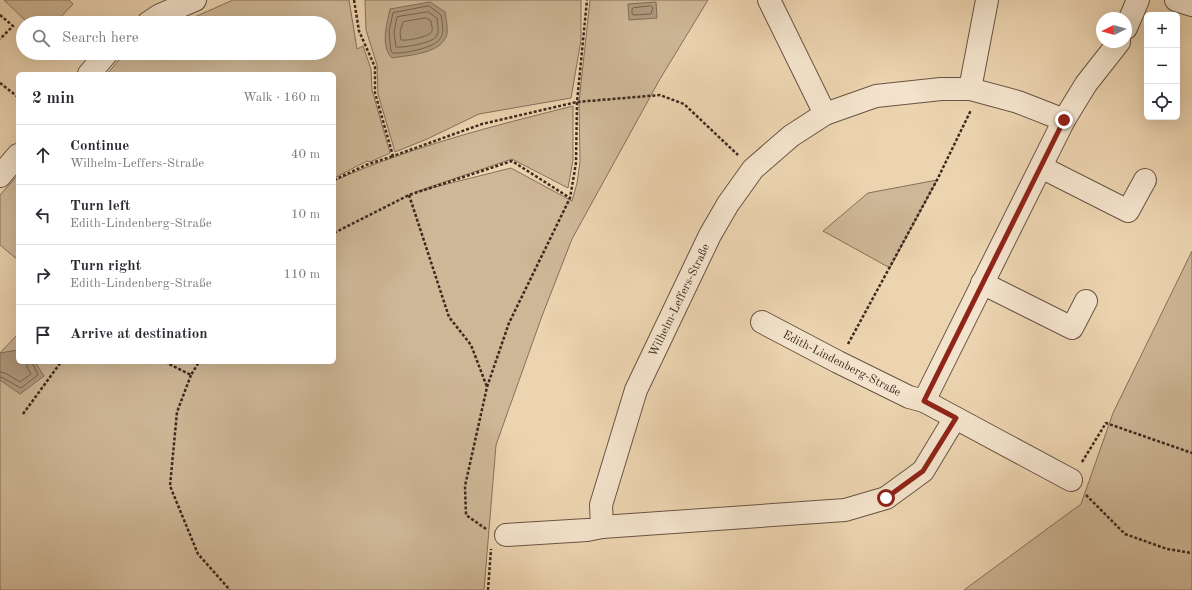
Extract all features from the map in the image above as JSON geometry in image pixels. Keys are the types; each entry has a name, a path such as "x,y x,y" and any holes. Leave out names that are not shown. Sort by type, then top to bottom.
{"street":[{"path":"158,16 195,0"},
{"path":"769,0 825,114"},
{"path":"975,90 987,0"},
{"path":"1132,14 1138,0"},
{"path":"1176,0 1192,5"},
{"path":"924,401 1064,120 1086,84 1114,48"},
{"path":"91,72 101,60"},
{"name":"Wilhelm-Leffers-Straße","path":"602,527 602,505 636,390 710,235 728,204 753,169 791,136 825,114 876,96 941,88 975,90 1018,102 1064,120"},
{"path":"0,176 16,157"},
{"path":"1041,167 1128,212 1145,180"},
{"path":"982,283 1068,336 1086,301"},
{"name":"Edith-Lindenberg-Straße","path":"762,322 909,397 924,401 1071,480"},
{"path":"495,536 845,510 886,498 923,471 956,418"}],"path":[{"path":"354,0 359,31 375,67 375,93 393,156"},
{"path":"488,590 495,536 466,515 465,486 487,387 509,323 570,198 576,164 577,102 587,0"},
{"path":"0,15 12,26 0,39"},
{"path":"0,83 16,95"},
{"path":"838,362 937,180 975,90"},
{"path":"336,179 366,165 482,124 577,102 660,94 684,104 753,169"},
{"path":"336,232 409,194 512,161 570,198"},
{"path":"409,194 449,317 471,345 487,387"},
{"path":"24,414 60,364"},
{"path":"169,364 191,375"},
{"path":"198,364 191,375 177,412 170,486 198,554 230,590"},
{"path":"1192,453 1106,423 1071,480 1124,534 1167,549 1192,553"}],"shaded area":[{"path":"4,0 69,0 73,4 62,16 21,16"},
{"path":"233,0 349,0 357,49 363,46 371,69 372,90 390,153 370,162 367,161 336,177 336,72 109,72 119,60 336,60 336,16 197,16"},
{"path":"365,0 581,0 581,40 571,98 479,114 427,139 395,152 378,94 377,65 366,30"},
{"path":"590,0 708,0 660,79 572,239 542,316 496,445 484,590 0,590 0,353 16,336 16,364 336,364 336,180 392,158 452,138 573,106 573,160 568,188 512,159 415,192 511,168 572,201 577,183 580,162 579,102"},
{"path":"16,177 16,258 0,245 0,195"},
{"path":"937,180 890,268 823,231 868,193"},
{"path":"1192,251 1192,590 964,590 1081,504 1113,413"}],"water":[{"path":"430,2 445,12 447,34 444,41 432,50 392,58 388,53 385,41 390,9"},
{"path":"656,2 657,18 629,20 628,4"},
{"path":"16,350 16,364 36,364 44,376 20,394 0,380 0,353"}],"route":[{"path":"886,498 923,471 956,418 924,401 1064,120"}]}
